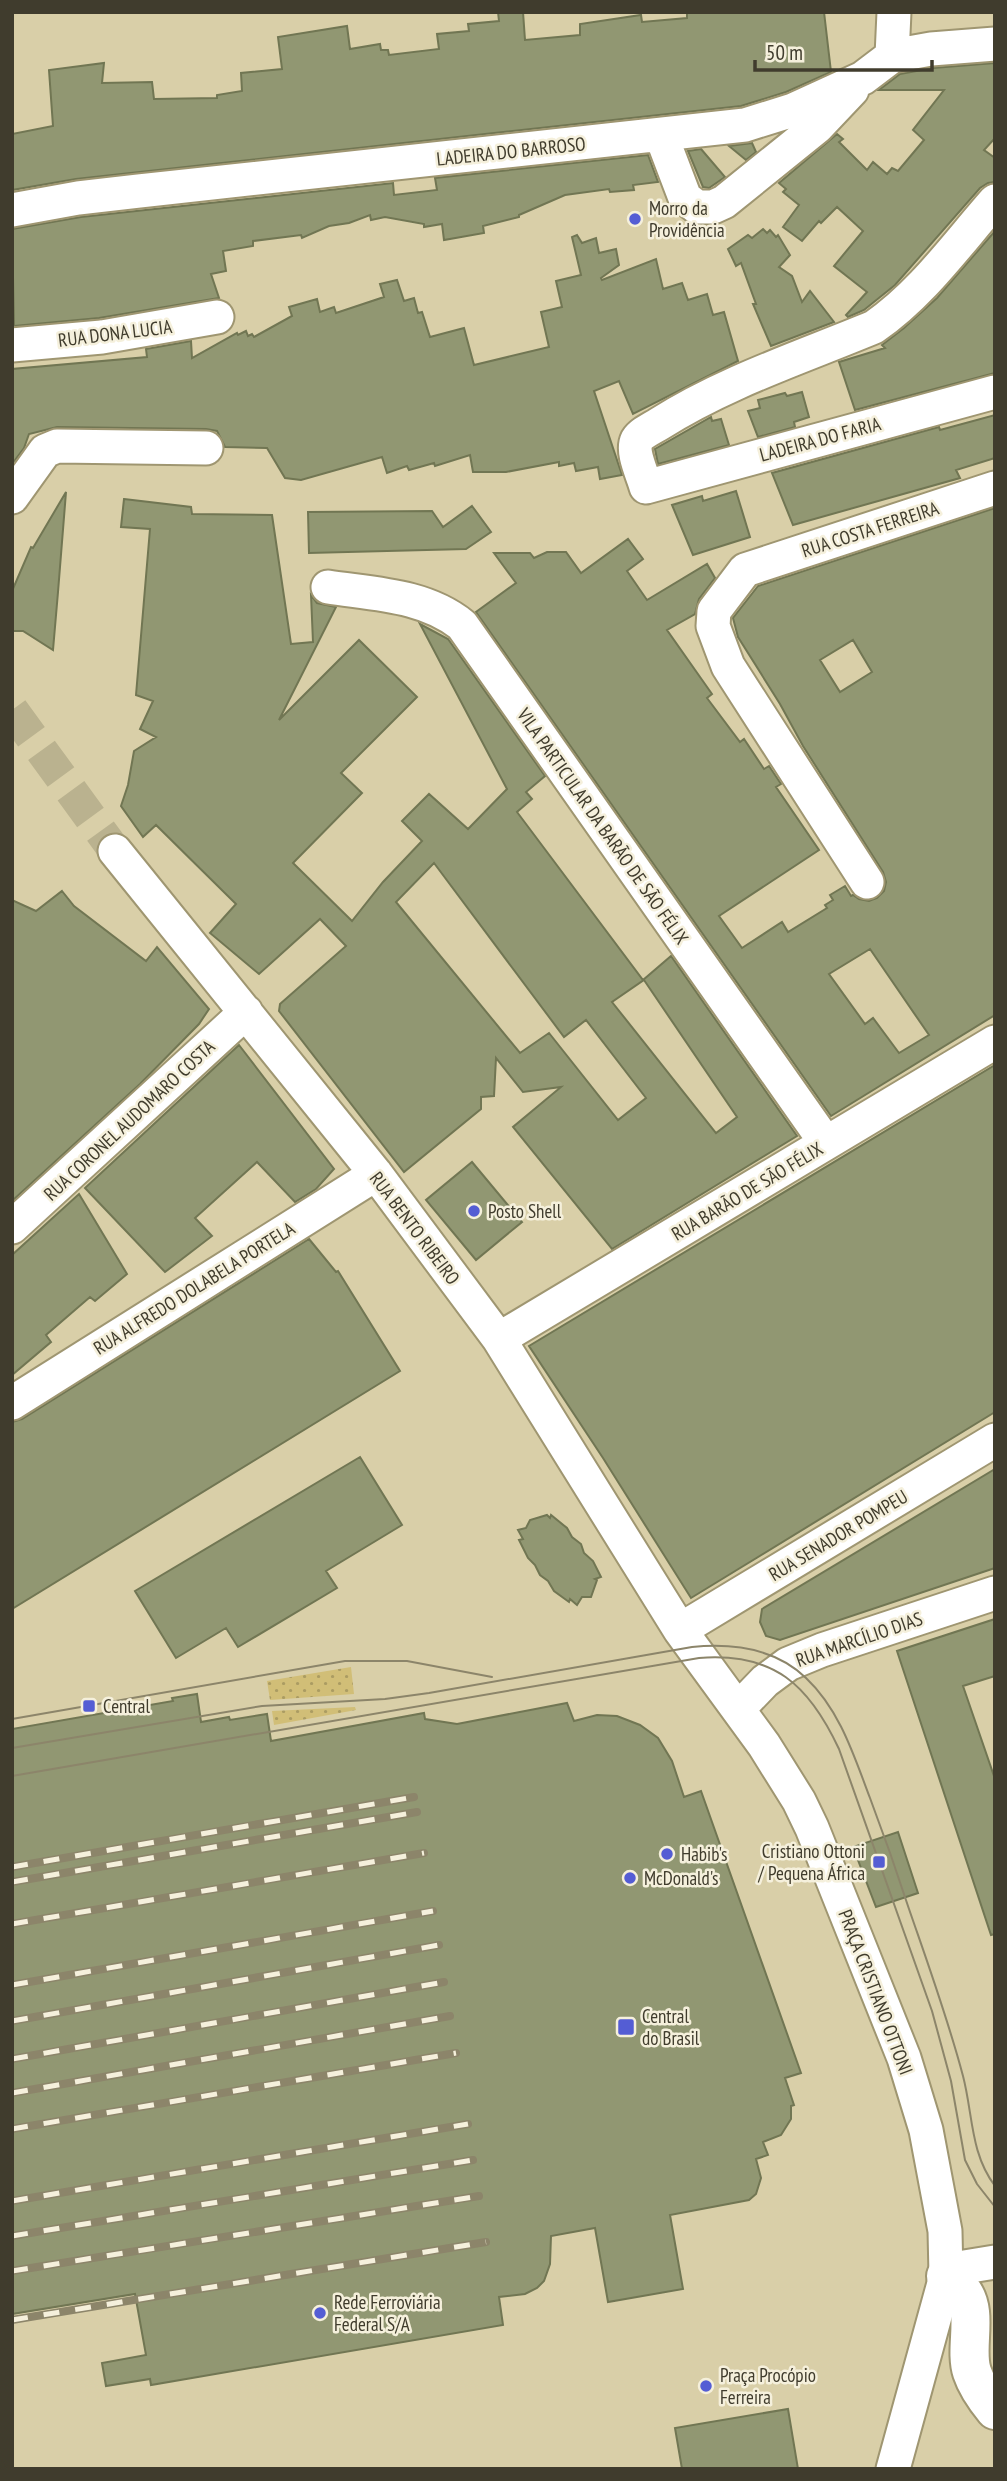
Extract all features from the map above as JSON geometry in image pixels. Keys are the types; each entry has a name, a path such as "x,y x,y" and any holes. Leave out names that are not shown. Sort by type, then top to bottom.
{"main road":[{"path":"946,2273 963,2292 968,2304 971,2371 995,2410"}],"street":[{"path":"892,56 894,12"},
{"name":"LADEIRA DO BARROSO","path":"12,210 127,192 745,125 770,119 863,78 892,56 931,49 995,44"},
{"path":"661,135 685,198 693,206 713,206 724,202 817,127 863,78"},
{"name":"LADEIRA DO FARIA","path":"995,201 918,289 894,313 874,327 723,389 684,408 644,434 638,440 636,450 646,487 995,392"},
{"name":"RUA DONA LUCIA","path":"12,345 113,335 217,317"},
{"path":"12,497 45,451 57,446 206,448"},
{"name":"RUA COSTA FERREIRA","path":"867,882 728,666 713,626 714,611 745,570 995,488"},
{"name":"VILA PARTICULAR DA BARÃO DE SÃO FÉLIX","path":"328,587 429,604 462,625 826,1143"},
{"name":"RUA BENTO RIBEIRO","path":"115,851 376,1174 499,1339 680,1630"},
{"name":"RUA CORONEL AUDOMARO COSTA","path":"12,1227 246,1012"},
{"name":"RUA BARÃO DE SÃO FÉLIX","path":"499,1339 995,1042"},
{"name":"RUA ALFREDO DOLABELA PORTELA","path":"12,1403 376,1174"},
{"name":"RUA SENADOR POMPEU","path":"680,1630 995,1440"},
{"name":"RUA MARCÍLIO DIAS","path":"738,1709 765,1681 788,1664 822,1650 995,1593"},
{"name":"PRAÇA CRISTIANO OTTONI","path":"680,1630 738,1709 799,1801 812,1828 904,2058 926,2130 942,2205 946,2273"},
{"path":"893,2469 946,2273 995,2262"}],"shaded area":[{"path":"351,1667 354,1694 270,1700 267,1681"},
{"path":"355,1707 356,1710 274,1725 272,1711"}],"building":[{"path":"498,12 523,12 525,40 580,35 580,24 641,15 642,22 687,18 687,12 824,12 831,72 786,92 741,106 76,179 12,190 12,134 53,126 49,70 104,63 102,83 152,82 154,99 217,98 217,95 242,91 241,73 282,69 278,37 347,26 350,49 380,44 381,50 388,50 389,55 439,49 437,34 469,31 468,24 499,21"},
{"path":"995,63 995,138 984,150 995,158 995,182 980,188 895,285 864,310 848,317 846,315 867,292 834,266 863,231 837,207 821,223 819,221 802,241 783,227 799,205 783,192 786,189 779,183 837,134 843,139 839,142 867,170 873,162 887,174 892,168 898,171 924,140 913,130 944,90 879,90 900,74 933,68"},
{"path":"752,143 756,152 746,160 729,146"},
{"path":"701,149 725,177 709,188 703,187 688,151"},
{"path":"648,155 658,182 633,185 634,190 610,192 609,189 565,195 519,217 483,226 484,233 444,240 442,224 424,227 424,224 385,217 371,220 370,215 349,223 329,226 302,238 301,235 253,241 253,246 223,251 226,271 211,274 219,298 99,318 14,326 12,229 81,217 393,183 394,195 437,190 435,178"},
{"path":"763,229 767,233 770,230 776,237 778,235 790,255 779,267 792,276 802,302 810,291 834,322 771,346 753,304 756,304 741,263 736,266 728,249 748,235 752,238"},
{"path":"995,231 995,373 855,410 839,362 885,348 882,345 937,298"},
{"path":"577,235 582,243 596,238 599,253 616,249 619,265 601,278 602,280 656,259 663,289 682,283 688,300 707,294 713,315 724,312 738,361 633,414 619,381 594,391 622,475 600,479 598,467 576,471 574,463 559,466 559,462 506,472 473,472 470,455 435,466 434,463 409,470 407,466 387,473 382,457 301,480 285,478 267,448 225,447 217,431 206,429 57,427 29,434 24,448 12,464 12,369 147,357 146,349 191,341 192,358 237,333 238,335 246,331 248,336 252,334 254,337 292,316 289,307 317,299 320,312 334,307 336,313 384,297 380,284 397,280 404,301 414,298 430,337 464,328 474,365 549,347 541,312 562,307 556,281 581,275 572,237"},
{"path":"802,392 809,417 794,422 795,427 758,437 748,411 760,408 758,400"},
{"path":"995,415 995,458 956,470 960,478 793,525 772,473 939,427 940,430"},
{"path":"711,417 712,421 721,419 729,445 658,464 655,449"},
{"path":"736,491 750,537 693,555 672,505 702,496 703,501"},
{"path":"66,492 53,650 23,631 12,631 12,591 31,547 33,548"},
{"path":"124,499 191,507 192,514 272,515 291,644 313,642 311,595 317,603 336,607 279,720 359,640 417,697 341,773 362,793 293,863 352,921 383,882 422,841 402,821 429,794 468,829 507,789 420,624 448,639 545,776 526,792 532,799 517,812 643,980 671,956 797,1136 612,1249 513,1127 561,1087 523,1092 496,1058 494,1096 481,1097 481,1109 404,1172 279,1011 280,1004 346,946 320,919 259,974 210,933 236,904 156,825 143,837 121,806 134,751 156,737 140,729 153,701 136,695 150,529 121,527","holes":["434,863 564,1037 586,1020 646,1098 618,1120 549,1033 520,1053 396,902","644,980 737,1117 716,1133 612,1002"]},
{"path":"472,506 491,532 466,549 309,553 308,512 432,511 443,527"},
{"path":"995,508 995,1015 831,1116 476,612 516,583 494,553 530,553 534,558 547,552 566,552 581,573 628,539 643,559 627,571 647,600 707,564 715,578 699,599 695,614 667,630 712,694 707,698 740,742 744,739 764,769 769,766 781,784 776,787 819,850 719,916 742,948 782,922 788,932 827,908 825,905 833,900 830,895 845,886 851,896 869,901 884,891 886,882 883,872 738,637 733,618 758,586","holes":["853,640 872,672 840,692 820,660","870,949 929,1035 899,1053 873,1018 865,1024 829,974"]},
{"path":"62,891 74,906 146,961 157,947 209,1009 199,1024 140,1084 12,1201 12,900 36,911"},
{"path":"239,1045 334,1169 316,1189 295,1202 257,1162 195,1218 212,1236 165,1272 85,1188"},
{"path":"995,1065 995,1412 691,1598 529,1346"},
{"name":"Posto Shell","path":"472,1162 522,1222 476,1260 426,1200"},
{"path":"79,1194 127,1274 95,1301 90,1297 46,1335 51,1342 12,1375 12,1255"},
{"path":"309,1239 336,1272 338,1271 400,1371 12,1609 12,1422 22,1419"},
{"path":"360,1457 402,1525 326,1571 337,1588 238,1647 226,1628 176,1658 135,1591"},
{"path":"995,1469 995,1568 780,1640 766,1636 760,1622 762,1609"},
{"path":"547,1515 550,1518 551,1515 567,1528 572,1537 581,1544 601,1577 595,1579 597,1580 591,1597 582,1597 577,1605 554,1591 528,1558 519,1540 523,1539 518,1530 526,1528 530,1520"},
{"path":"995,1619 995,1676 963,1686 995,1779 995,1934 991,1935 897,1651"},
{"path":"197,1694 201,1722 267,1714 271,1741 424,1713 425,1719 457,1724 567,1703 574,1721 597,1715 617,1716 640,1725 658,1738 672,1761 684,1797 701,1791 801,2073 785,2078 794,2105 791,2106 791,2119 781,2135 763,2142 768,2155 756,2159 761,2178 756,2194 749,2200 670,2215 683,2289 608,2302 595,2228 551,2236 550,2264 544,2281 525,2294 499,2297 503,2325 151,2385 150,2379 106,2386 102,2363 146,2355 135,2294 12,2314 12,1729 173,1701 172,1698"},
{"path":"898,1832 918,1893 876,1907 853,1847"},
{"path":"788,2409 798,2469 682,2469 675,2428"}],"tunnel":[{"path":"12,710 115,851"}],"tram line":[{"path":"12,1748 262,1706 385,1699 429,1693 692,1647 738,1647 781,1660 806,1678 818,1691 837,1719 852,1750 938,1992 963,2076 977,2147 995,2186"},
{"path":"12,1776 699,1658 725,1658 768,1667 801,1690 815,1707 839,1749 932,2011 951,2081 965,2160 977,2184 995,2207"},
{"path":"12,1719 345,1661 407,1661 492,1677"}],"railway":[{"path":"12,1867 414,1797"},
{"path":"12,1882 417,1812"},
{"path":"12,1924 424,1853"},
{"path":"12,1985 433,1911"},
{"path":"12,2021 439,1945"},
{"path":"12,2059 444,1982"},
{"path":"12,2093 450,2016"},
{"path":"12,2129 456,2053"},
{"path":"12,2201 468,2124"},
{"path":"12,2236 473,2160"},
{"path":"12,2271 479,2196"},
{"path":"12,2320 486,2242"}],"place":[{"name":"Morro da Providência","path":"635,219"},
{"name":"Posto Shell","path":"474,1211"},
{"name":"Central","path":"89,1706"},
{"name":"Habib's","path":"667,1854"},
{"name":"Cristiano Ottoni / Pequena África","path":"879,1862"},
{"name":"McDonald's","path":"630,1878"},
{"name":"Central do Brasil","path":"626,2027"},
{"name":"Rede Ferroviária Federal S/A","path":"320,2313"},
{"name":"Praça Procópio Ferreira","path":"706,2386"}]}
